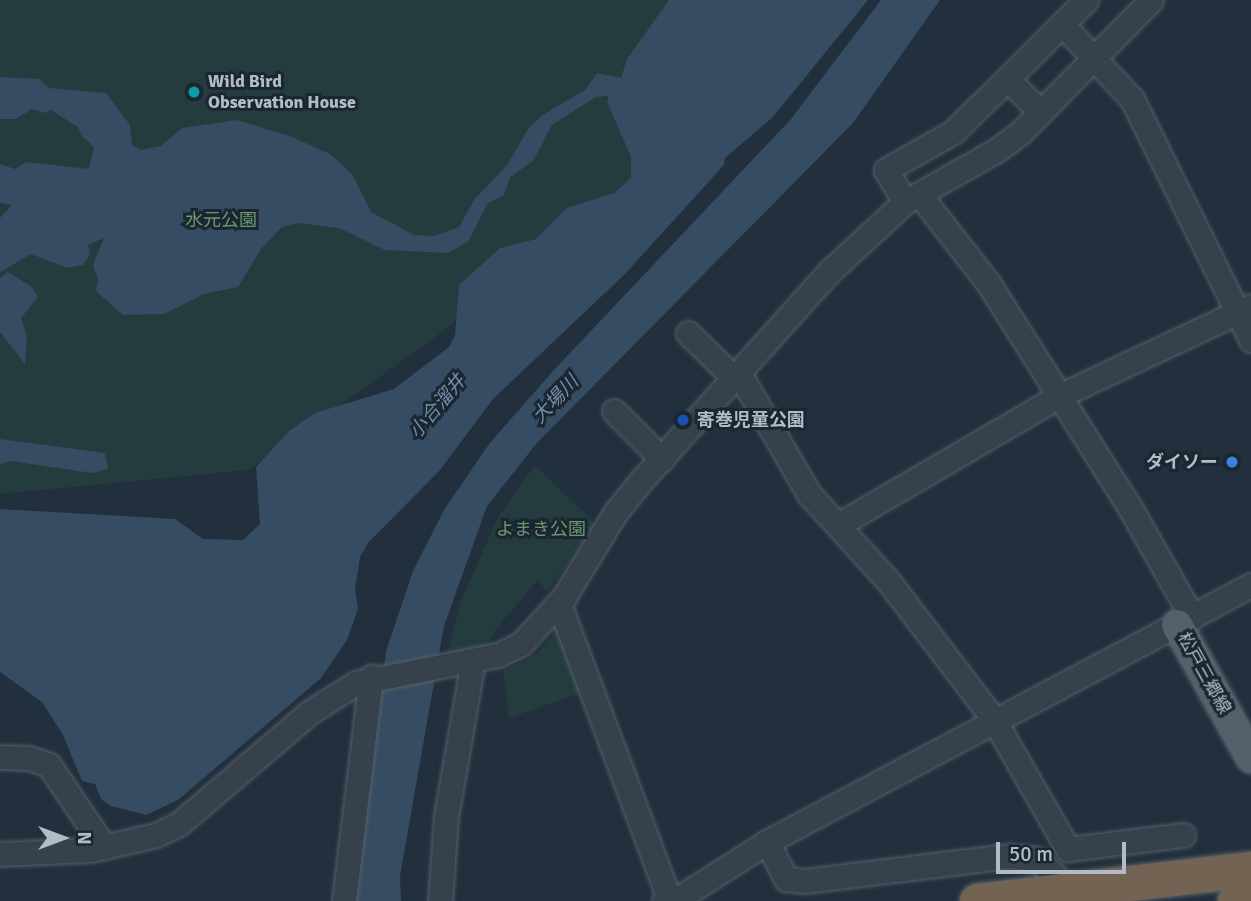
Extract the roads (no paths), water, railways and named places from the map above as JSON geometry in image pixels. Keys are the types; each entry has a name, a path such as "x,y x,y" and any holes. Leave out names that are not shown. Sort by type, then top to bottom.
{"highway":[{"path":"977,901 1058,886 1251,869"},
{"path":"1058,886 1251,878"},
{"path":"1235,901 1251,899"}],"main road":[{"name":"松戸三郷線","path":"1185,621 1251,758"}],"street":[{"path":"1086,0 953,132 886,170 989,284 1059,396 1185,621"},
{"path":"0,854 104,848 156,835 179,824 310,712 374,676 463,663 521,644 559,604 615,513 831,270 912,198 997,150 1040,111 1145,2"},
{"path":"1062,24 1132,99 1244,309 1251,340"},
{"path":"1007,79 1040,111"},
{"path":"953,132 972,164"},
{"path":"838,525 1059,396 1244,309"},
{"path":"688,333 738,377 809,494 889,582 994,720 1068,849 1183,835"},
{"path":"614,411 662,458"},
{"path":"559,604 666,900 685,895 767,842 1251,585"},
{"path":"440,901 446,817 463,663"},
{"path":"344,901 374,676"},
{"path":"0,757 29,758 49,765 104,848"},
{"path":"1058,886 1059,836"},
{"path":"767,842 786,880 805,881 1010,856 1037,859 1058,886"}],"water":[{"name":"小合溜井","path":"669,0 868,0 773,117 725,158 724,165 625,274 493,399 440,470 368,543 360,557 355,589 358,609 347,640 321,678 178,800 146,815 111,806 101,799 95,784 82,781 63,735 42,702 0,672 0,509 175,519 203,539 243,540 260,524 256,467 289,431 315,413 394,389 449,347 455,335 459,285 500,248 536,239 567,208 614,193 631,178 631,157 607,102 609,96 596,97 552,125 533,161 510,177 504,195 488,203 468,242 448,253 385,250 339,228 299,223 282,227 261,249 238,287 204,294 164,314 123,315 96,291 98,279 93,265 104,238 88,245 90,254 83,265 67,268 31,254 0,272 0,218 12,205 0,203 0,164 15,169 26,162 89,169 94,147 82,136 78,127 51,110 44,113 32,109 16,119 0,119 0,77 39,79 49,88 106,93 130,125 132,145 141,150 161,146 182,128 237,120 290,136 330,154 352,174 371,212 414,235 434,236 459,227 474,200 507,165 530,126 543,115 586,89 597,73 621,78 627,59"},
{"name":"大場川","path":"881,0 940,0 853,123 537,443 487,506 444,626 400,876 401,901 354,901 367,764 387,648 413,571 444,510 489,444 553,371 791,119"},
{"path":"8,272 32,287 38,297 21,318 27,336 25,364 0,332 0,278"},
{"path":"0,439 105,453 108,469 92,473 10,461 0,464"}],"place":[{"name":"Wild Bird Observation House","path":"194,92"},
{"name":"寄巻児童公園","path":"683,420"},
{"name":"ダイソー","path":"1232,462"}],"park label":[{"name":"水元公園","path":"221,220"},
{"name":"よまき公園","path":"541,529"}]}
